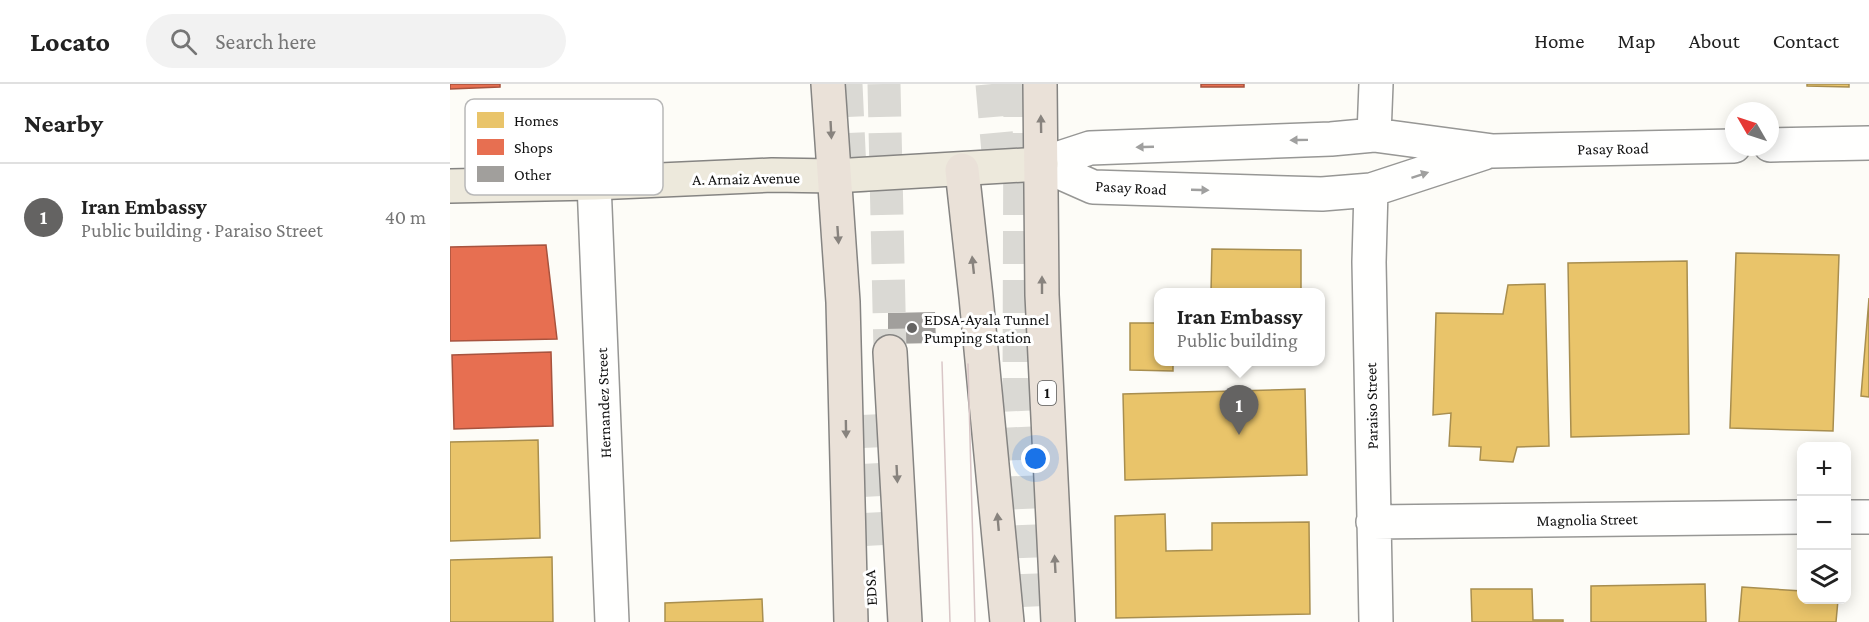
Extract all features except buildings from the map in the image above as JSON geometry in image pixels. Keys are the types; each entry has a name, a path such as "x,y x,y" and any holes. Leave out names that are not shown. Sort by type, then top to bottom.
{"highway":[{"path":"828,84 843,302 851,622"},
{"name":"1","path":"1040,84 1042,295 1058,622"},
{"path":"962,170 1007,622"},
{"path":"890,352 905,622"},
{"name":"EDSA","path":"868,555 872,622"}],"main road":[{"name":"A. Arnaiz Avenue","path":"663,180 772,175 834,176 1041,164"},
{"name":"A. Arnaiz Avenue","path":"450,186 465,186"}],"street":[{"path":"1374,135 1376,84"},
{"name":"Pasay Road","path":"1041,164 1090,148 1331,139 1374,135 1493,151 1725,146"},
{"path":"1779,145 1869,143"},
{"name":"Pasay Road","path":"1041,164 1093,187 1322,194 1371,190 1493,151"},
{"name":"Paraiso Street","path":"1371,190 1369,262 1376,622"},
{"name":"Hernandez Street","path":"594,195 612,622"},
{"name":"Magnolia Street","path":"1373,522 1797,517"},
{"path":"1851,517 1869,517"}],"tunnel":[{"path":"846,84 851,193"},
{"path":"884,84 890,352"},
{"path":"992,84 1000,175"},
{"path":"1020,84 1019,386 1029,622"},
{"path":"861,415 868,555"}],"tram line":[{"path":"942,362 950,622"},
{"path":"968,364 975,622"}],"place":[{"name":"EDSA-Ayala Tunnel Pumping Station","path":"912,328"},
{"name":"Iran Embassy","path":"1239,435"}]}
